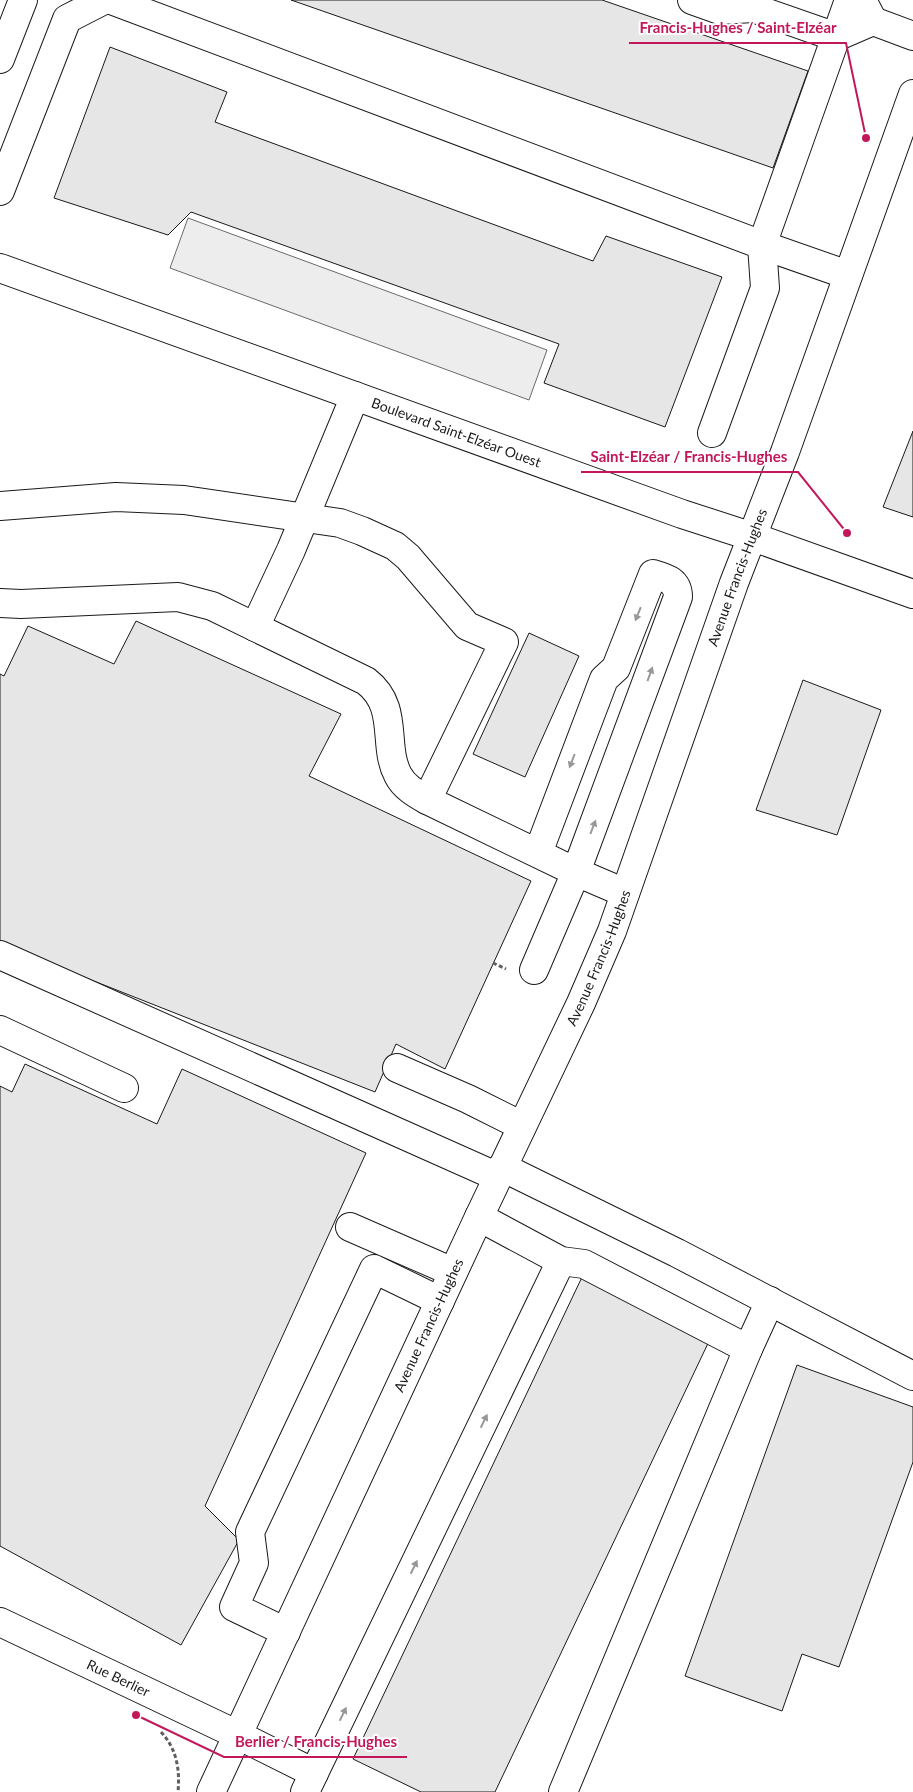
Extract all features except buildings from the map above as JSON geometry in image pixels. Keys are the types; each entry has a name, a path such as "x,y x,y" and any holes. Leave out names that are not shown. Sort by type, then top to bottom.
{"street":[{"path":"0,59 23,0"},
{"path":"0,191 67,19 104,0"},
{"path":"111,0 762,245 848,275"},
{"path":"692,0 720,10 753,8 836,36"},
{"path":"712,433 765,288 762,245 849,0"},
{"path":"836,36 867,10 913,36"},
{"name":"Avenue Francis-Hughes","path":"212,1792 584,995 612,931 734,583 753,537 848,275 903,152 913,94"},
{"name":"Boulevard Saint-Elzéar Ouest","path":"0,268 682,514 753,537 913,594"},
{"path":"255,627 305,518 355,396"},
{"path":"0,506 116,497 184,500 340,523 394,546 408,556 467,626 504,642 427,800"},
{"path":"534,970 576,872 678,597 678,590 674,583 667,578 653,574 616,668 604,679 538,853"},
{"path":"0,603 21,604 178,597 212,606 366,681 373,687 381,698 386,712 398,775 413,792 576,872 625,893"},
{"path":"0,956 500,1172 770,1302 913,1376"},
{"path":"0,1030 124,1088"},
{"path":"397,1068 468,1099 522,1126"},
{"path":"479,1217 561,1261 584,1264 748,1349"},
{"path":"350,1227 454,1272"},
{"path":"403,1283 416,1256"},
{"path":"310,1783 561,1261"},
{"path":"286,1632 234,1607 254,1563 250,1532 374,1269 440,1301"},
{"path":"563,1792 748,1349 770,1302"},
{"name":"Rue Berlier","path":"0,1622 238,1735 310,1783"}],"path":[{"path":"154,1725 167,1739 176,1755 180,1773 178,1792"}],"shaded area":[{"path":"188,218 547,350 529,400 170,268"}],"place":[{"name":"Francis-Hughes / Saint-Elzéar","path":"866,138"},
{"name":"Saint-Elzéar / Francis-Hughes","path":"847,533"},
{"name":"Berlier / Francis-Hughes","path":"136,1715"}]}
